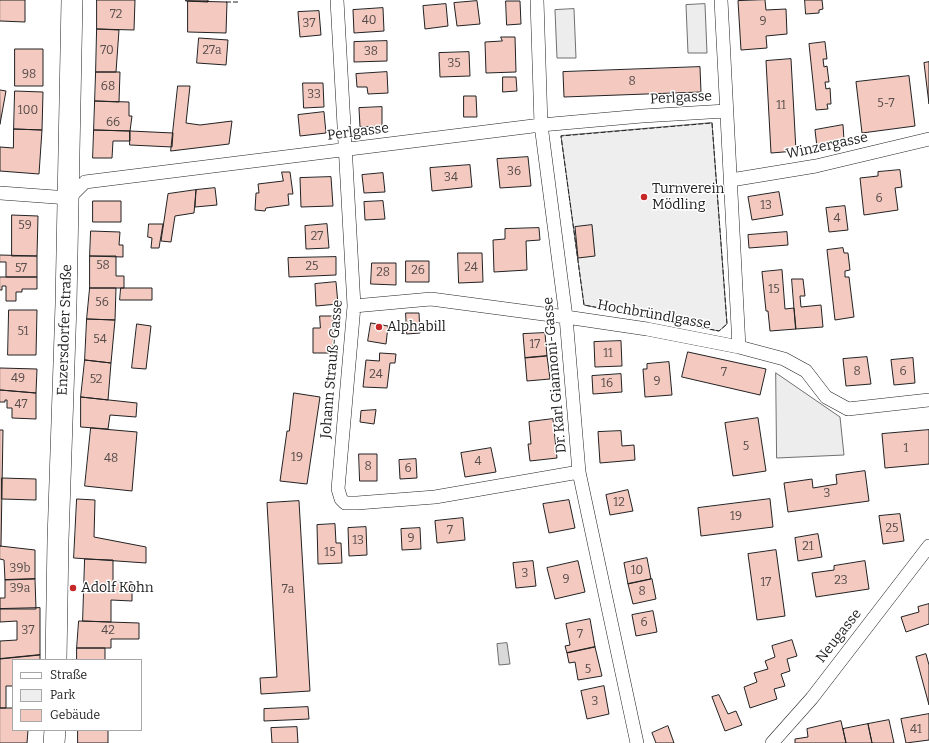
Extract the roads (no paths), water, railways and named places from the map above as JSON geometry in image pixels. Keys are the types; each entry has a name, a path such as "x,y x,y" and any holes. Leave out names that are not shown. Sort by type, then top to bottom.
{"main road":[{"name":"Enzersdorfer Straße","path":"56,659 58,532 69,198 72,0"},
{"path":"54,743 55,731"}],"street":[{"name":"Johann Strauß-Gasse","path":"337,0 354,306 338,489 341,499 345,503 357,503 435,497 579,472"},
{"name":"Dr. Karl Giannoni-Gasse","path":"537,0 541,125 566,317 579,472 637,743"},
{"path":"720,0 739,347"},
{"name":"Perlgasse","path":"69,198 85,182 541,125 642,116 726,111"},
{"name":"Winzergasse","path":"731,180 816,166 923,142 929,139"},
{"path":"0,193 69,198"},
{"name":"Hochbründlgasse","path":"354,306 431,299 647,329 739,347 784,359 806,371 826,397 848,409 929,400"},
{"name":"Neugasse","path":"772,743 812,698 929,546"}],"place":[{"name":"Turnverein Mödling","path":"644,197"},
{"name":"Alphabill","path":"379,327"},
{"name":"Adolf Kohn","path":"73,588"}]}
